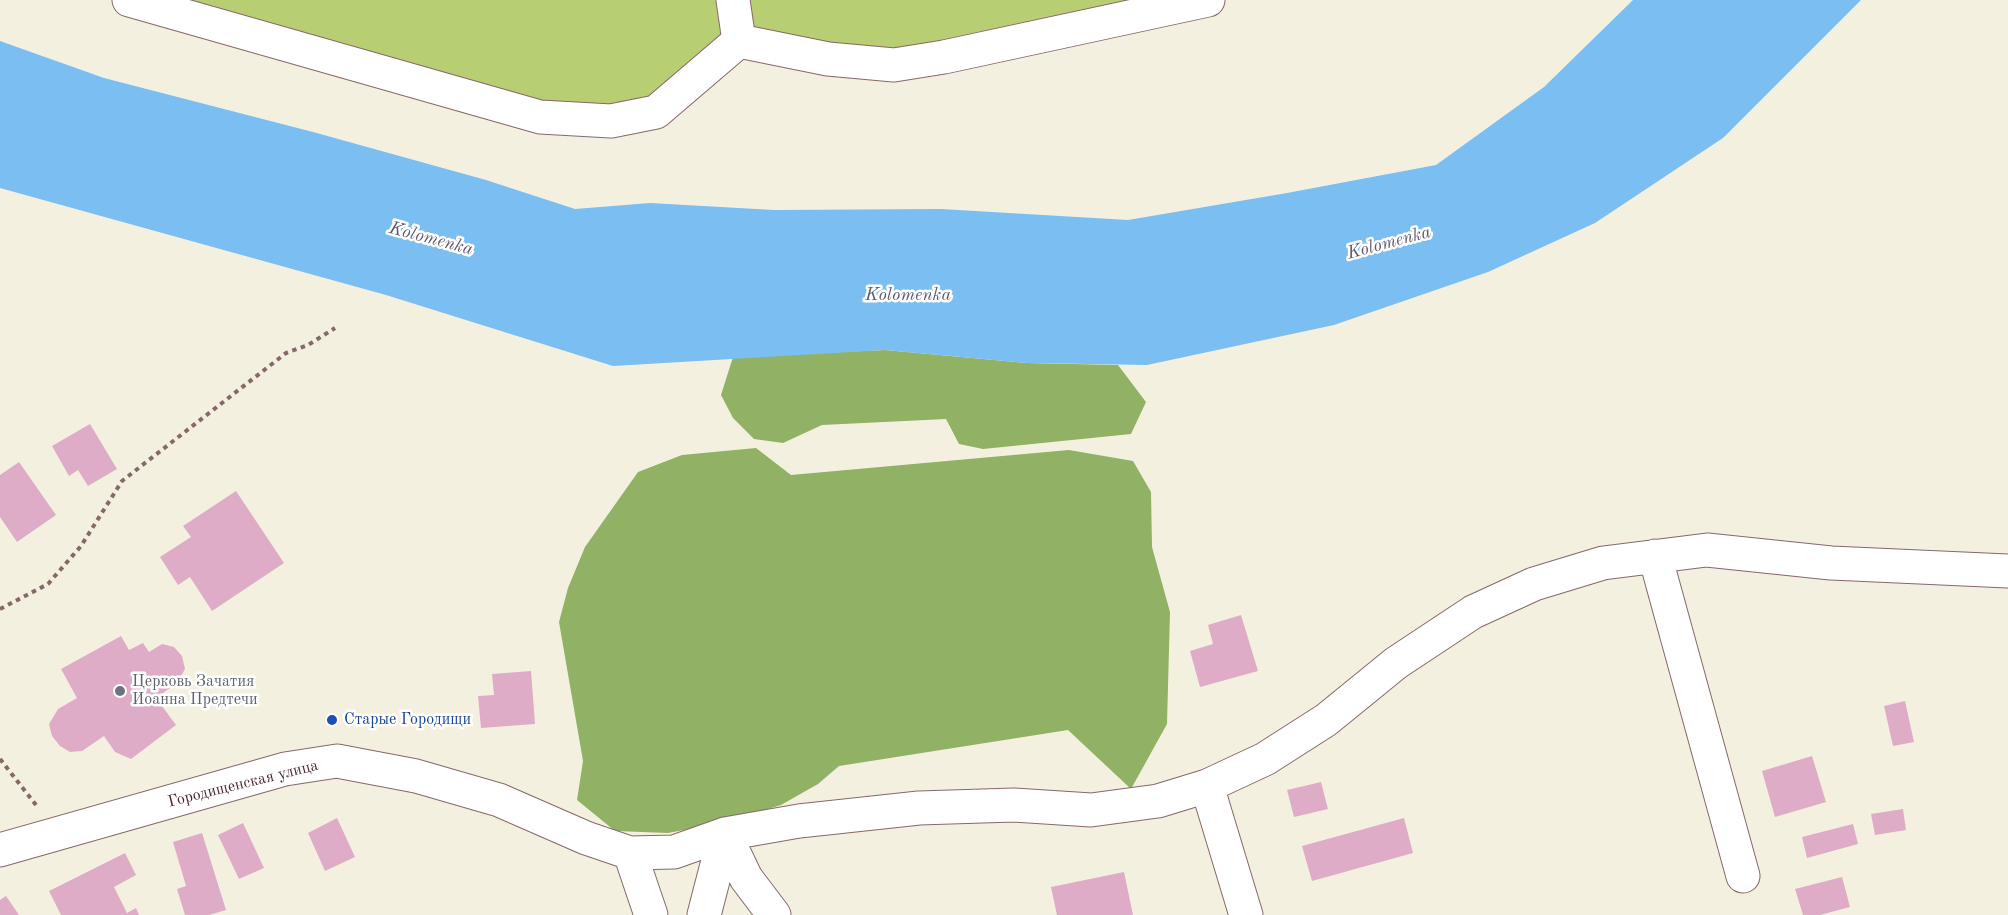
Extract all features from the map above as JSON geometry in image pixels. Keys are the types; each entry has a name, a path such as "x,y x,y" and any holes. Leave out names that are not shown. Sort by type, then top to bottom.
{"street":[{"path":"129,0 540,117 611,121 656,112 739,41"},
{"path":"733,0 739,41"},
{"path":"739,41 828,59 894,65 944,57 1208,0"},
{"name":"Городищенская улица","path":"0,850 285,769 337,761 416,776 499,800 586,838 630,853 674,852 725,834 799,821 919,808 1014,805 1091,810 1158,801 1207,786 1265,759 1326,720 1396,663 1473,612 1545,580 1603,563 1707,550 1831,563 2008,572"},
{"path":"1655,556 1743,876"},
{"path":"1207,786 1246,915"},
{"path":"704,915 725,834"},
{"path":"725,834 746,878 774,915"},
{"path":"630,853 651,915"}],"path":[{"path":"0,609 48,584 81,546 122,480 286,353 308,345 335,328"},
{"path":"0,759 60,833"}],"green space":[{"path":"129,0 1208,0 944,57 739,41 611,121"},
{"path":"885,350 1027,363 1118,365 1146,402 1131,434 983,449 959,444 946,419 822,425 783,443 754,439 733,418 721,395 733,357"},
{"path":"756,448 791,475 1069,450 1133,461 1151,492 1152,547 1170,612 1167,724 1131,789 1068,730 839,766 818,784 781,805 726,822 668,833 615,831 577,800 583,761 559,622 568,588 585,547 638,472 682,455"}],"water":[{"name":"Kolomenka","path":"1633,0 1861,0 1723,138 1595,223 1488,272 1334,325 1147,365 1027,363 885,350 613,366 386,295 0,188 0,41 104,78 486,180 575,209 650,203 774,210 941,209 1128,220 1436,165 1544,87"}],"building":[{"path":"90,424 117,469 88,486 78,470 69,476 52,446"},
{"path":"19,462 56,515 17,542 0,517 0,475"},
{"path":"236,491 284,563 212,611 190,577 178,585 160,557 191,537 183,526"},
{"path":"1241,615 1258,671 1200,687 1190,651 1213,644 1208,625"},
{"name":"Церковь Зачатия Иоанна Предтечи","path":"121,636 129,650 143,643 149,652 162,644 174,647 182,656 185,669 177,683 156,698 176,725 131,759 115,752 104,736 82,751 70,752 60,746 52,736 49,724 58,709 77,698 61,669"},
{"path":"531,671 535,724 481,728 478,696 494,695 492,674"},
{"path":"1905,701 1914,742 1893,746 1884,706"},
{"path":"1812,756 1826,802 1775,817 1762,771"},
{"path":"1321,782 1328,809 1294,817 1287,790"},
{"path":"1903,809 1906,830 1875,835 1871,814"},
{"path":"337,818 355,857 325,871 308,833"},
{"path":"1404,818 1413,853 1312,881 1302,846"},
{"path":"243,823 264,868 239,879 218,835"},
{"path":"1853,824 1858,844 1807,858 1802,837"},
{"path":"202,833 226,910 209,915 185,915 177,889 186,886 173,842"},
{"path":"125,853 136,875 114,887 127,913 136,908 139,915 61,915 49,891"},
{"path":"1124,872 1133,915 1057,915 1051,887"},
{"path":"1842,877 1850,907 1820,915 1803,915 1795,889"},
{"path":"6,896 19,915 0,915 0,900"}],"place":[{"name":"Церковь Зачатия Иоанна Предтечи","path":"120,691"},
{"name":"Старые Городищи","path":"332,720"}]}
